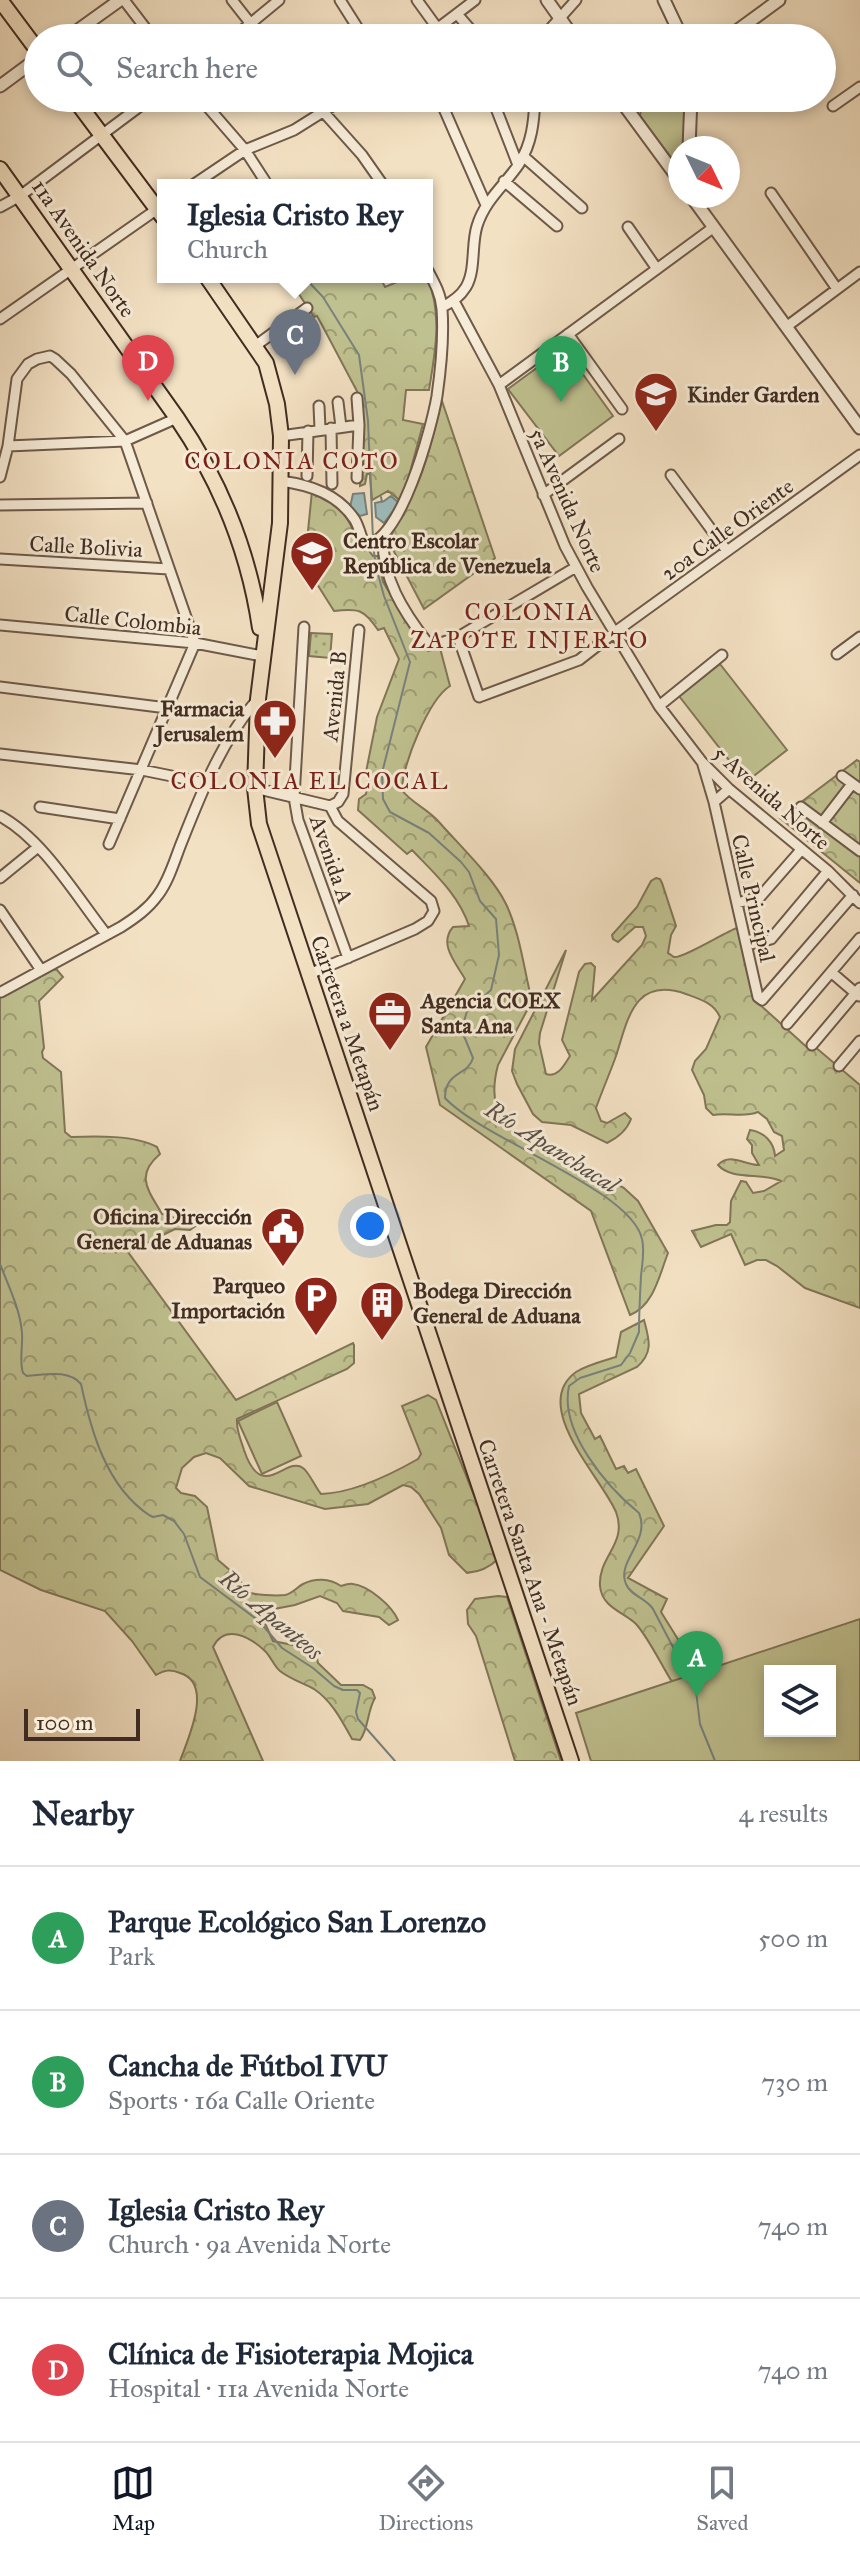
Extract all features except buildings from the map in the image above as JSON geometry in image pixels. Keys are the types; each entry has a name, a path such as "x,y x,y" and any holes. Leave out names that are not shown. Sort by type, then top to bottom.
{"main road":[{"path":"0,0 24,32"},
{"path":"85,112 157,205"},
{"name":"11a Avenida Norte","path":"0,169 203,458 230,517 251,576 262,656"},
{"path":"211,283 266,363 277,404 281,436 280,523 262,656"},
{"path":"251,576 264,581 274,574"},
{"name":"Carretera a Metapán","path":"262,656 255,788 259,824 448,1397"},
{"name":"Carretera Santa Ana - Metapán","path":"448,1397 571,1761"}],"street":[{"path":"87,24 122,0 142,24"},
{"path":"232,0 251,24 279,0"},
{"path":"340,0 355,24"},
{"path":"417,0 434,24"},
{"path":"444,24 474,0"},
{"path":"547,0 564,24"},
{"path":"553,24 576,0"},
{"path":"664,0 675,24"},
{"path":"746,24 779,0"},
{"path":"457,14 466,24"},
{"path":"0,86 24,68"},
{"path":"836,104 860,87"},
{"path":"0,207 20,196 132,112"},
{"path":"212,112 245,150 264,179"},
{"path":"202,179 245,150 294,130 326,112"},
{"path":"445,112 486,205"},
{"path":"497,112 518,165"},
{"path":"442,307 454,301 468,284 476,229 486,205 523,156 534,126 534,112"},
{"path":"629,112 668,165"},
{"path":"689,136 690,112"},
{"path":"323,114 362,155 379,179"},
{"path":"523,156 582,208"},
{"path":"504,181 557,226"},
{"path":"771,193 837,289"},
{"path":"700,208 860,428"},
{"path":"0,319 157,213"},
{"path":"628,227 657,269"},
{"path":"499,385 714,227"},
{"path":"786,327 860,272"},
{"path":"281,481 311,486 341,504 356,521 364,544 377,542 383,537 407,496 438,386 442,307 433,281"},
{"name":"5a Avenida Norte","path":"454,301 499,385 576,567 615,632"},
{"path":"255,346 307,308"},
{"path":"568,334 622,409"},
{"path":"0,477 8,446 17,379 28,364 45,356 60,361 125,441 195,643 109,844"},
{"path":"357,398 357,478"},
{"path":"332,484 338,402"},
{"path":"319,406 320,429"},
{"path":"8,446 125,441 177,418"},
{"path":"281,436 359,425"},
{"path":"307,476 308,431"},
{"path":"543,495 619,439"},
{"name":"20a Calle Oriente","path":"458,637 479,697 579,660 860,455"},
{"path":"671,475 727,551"},
{"path":"0,505 147,503"},
{"path":"383,537 382,553 393,589 404,612 427,642 441,643 458,637 576,567"},
{"name":"Calle Bolivia","path":"0,559 169,569"},
{"name":"Calle Colombia","path":"0,625 195,643 262,656"},
{"name":"Avenida A","path":"304,627 294,797 298,820 348,958"},
{"name":"Avenida B","path":"330,806 343,794 359,630"},
{"name":"5 Avenida Norte","path":"615,632 659,706 702,762 856,899"},
{"path":"837,654 860,637"},
{"path":"659,706 722,655"},
{"path":"0,687 167,708"},
{"path":"1,992 121,927 137,916 161,890 206,783 258,699"},
{"path":"0,754 142,770 206,783"},
{"name":"Calle Principal","path":"702,762 714,802 758,997 762,1000 856,899"},
{"path":"822,823 856,786 842,776"},
{"path":"255,788 330,806 338,821 434,906 431,917 424,924 307,975"},
{"path":"714,802 729,789"},
{"path":"40,807 120,819"},
{"path":"801,807 860,851"},
{"path":"0,816 38,847 106,934"},
{"path":"0,878 38,847"},
{"path":"737,903 760,897 801,850"},
{"path":"747,945 771,939 828,871"},
{"path":"0,910 41,970"},
{"path":"787,1024 860,938"},
{"path":"812,1045 859,993 831,972"},
{"path":"839,1066 860,1041"}],"green space":[{"path":"641,112 686,112 685,136 668,136 668,154 640,116"},
{"path":"292,283 383,283 385,287 395,283 429,283 435,305 435,348 429,390 406,390 403,420 423,424 402,502 388,491 372,500 370,474 367,474 365,484 360,486 362,422 359,395 317,316 314,317"},
{"path":"564,348 613,416 559,456 508,389"},
{"path":"442,401 495,558 424,609 389,542 419,480"},
{"path":"312,491 342,512 358,546 378,556 383,582 420,643 428,651 440,648 450,686 434,704 418,734 402,790 435,817 484,872 506,904 515,927 532,1001 498,1065 494,1084 499,1112 515,1131 527,1139 624,1188 638,1201 668,1253 650,1297 630,1315 591,1211 440,1105 426,1047 465,979 450,953 449,933 453,927 469,926 452,894 429,867 412,850 407,854 358,810 359,799 366,794 369,773 366,772 377,717 399,659 384,628 378,630 360,612 334,611 317,584 319,563 305,561"},
{"path":"311,633 332,634 330,658 309,656"},
{"path":"720,664 787,750 746,782 679,696"},
{"path":"857,760 860,762 860,883 780,818"},
{"path":"656,878 662,883 676,926 668,953 679,956 737,928 757,1002 810,1050 814,1046 860,1085 860,1308 805,1288 766,1260 745,1265 731,1234 701,1247 692,1231 730,1222 731,1201 741,1181 746,1182 753,1193 764,1191 781,1181 731,1173 718,1165 732,1159 759,1165 747,1139 750,1130 767,1138 775,1156 784,1150 782,1136 774,1132 767,1119 758,1112 713,1115 706,1108 704,1095 692,1070 695,1061 706,1049 720,1017 710,1005 669,990 655,991 636,1004 596,1108 601,1121 607,1123 625,1113 631,1119 621,1133 607,1143 571,1125 542,1122 533,1114 517,1084 512,1071 515,1049 566,950 540,1033 539,1043 546,1074 550,1075 560,1070 570,1056 562,1040 579,972 585,964 591,963 595,967 592,1000 642,945 646,936 643,927 635,927 618,942 612,935 637,907 651,881"},
{"path":"52,969 63,977 39,1001 42,1052 43,1058 61,1072 65,1132 71,1137 127,1138 157,1147 160,1154 148,1169 146,1184 162,1214 175,1218 199,1212 205,1215 204,1220 190,1230 175,1229 128,1252 236,1400 354,1345 354,1363 347,1369 237,1419 244,1450 258,1474 266,1476 289,1467 303,1468 321,1494 359,1487 384,1477 418,1459 421,1454 402,1406 428,1395 436,1400 498,1556 495,1562 480,1570 467,1573 449,1555 441,1528 411,1487 403,1485 368,1504 325,1509 249,1486 220,1458 206,1453 194,1457 182,1468 176,1488 181,1493 195,1496 207,1507 218,1560 239,1578 246,1592 285,1595 303,1584 327,1580 341,1586 352,1584 373,1593 395,1615 398,1620 389,1625 379,1617 343,1611 337,1603 320,1596 269,1610 263,1619 273,1641 316,1653 318,1663 341,1685 363,1685 372,1690 375,1698 360,1740 352,1739 336,1712 314,1689 280,1671 265,1651 252,1641 231,1634 218,1640 213,1647 263,1761 180,1761 196,1712 195,1688 190,1679 170,1671 156,1675 132,1641 105,1611 41,1590 0,1570 0,998"},
{"path":"644,1320 649,1345 646,1356 637,1367 579,1394 581,1413 595,1439 600,1436 616,1469 624,1466 628,1473 636,1469 664,1526 628,1578 667,1599 661,1612 699,1673 672,1682 641,1630 609,1605 602,1593 603,1566 616,1542 619,1523 616,1512 573,1442 560,1403 564,1386 576,1372 616,1357 621,1332"},
{"path":"277,1402 301,1456 262,1474 238,1421"},
{"path":"507,1597 561,1761 515,1761 476,1636 468,1624 467,1610 475,1599"},
{"path":"860,1619 860,1761 591,1761 576,1713"}],"water":[{"path":"364,493 367,514 360,516 350,507 353,494"},
{"path":"391,496 399,503 384,523 376,517 375,503"}],"waterway":[{"name":"Río Apanchacal","path":"310,283 323,297 359,355 368,421 373,539"},
{"path":"381,497 382,502"},
{"name":"Río Apanchacal","path":"373,545 384,596 410,662 382,773 383,799 390,812 429,833 461,862 469,872 480,901 496,919 499,955 491,990 467,1011 463,1025 473,1058 467,1068 449,1083 445,1098 491,1131 585,1183 612,1202 632,1220 642,1239 639,1332 630,1353 621,1365 580,1378 569,1386 568,1403 571,1421 588,1457 613,1489 639,1513 641,1533 626,1567 626,1584 653,1609 696,1691 700,1724 715,1761"},
{"name":"Río Apanteos","path":"0,1264 21,1324 23,1373 27,1376 70,1376 81,1384 103,1456 122,1489 149,1515 163,1515 174,1521 184,1534 200,1577 259,1621 282,1648 334,1686 357,1690 360,1693 356,1712 358,1719 395,1761"}],"place":[{"name":"Iglesia Cristo Rey","path":"295,375"},
{"name":"Clínica de Fisioterapia Mojica","path":"148,401"},
{"name":"Cancha de Fútbol IVU","path":"561,402"},
{"name":"Kinder Garden","path":"656,433"},
{"name":"Centro Escolar República de Venezuela","path":"312,592"},
{"name":"Farmacia Jerusalem","path":"275,760"},
{"name":"Agencia COEX Santa Ana","path":"390,1052"},
{"name":"Oficina Dirección General de Aduanas","path":"283,1268"},
{"name":"Parqueo Importación","path":"316,1337"},
{"name":"Bodega Dirección General de Aduana","path":"382,1342"},
{"name":"Parque Ecológico San Lorenzo","path":"697,1697"}],"district":[{"name":"COLONIA COTO","path":"292,461"},
{"name":"COLONIA ZAPOTE INJERTO","path":"530,626"},
{"name":"COLONIA EL COCAL","path":"310,781"}]}
